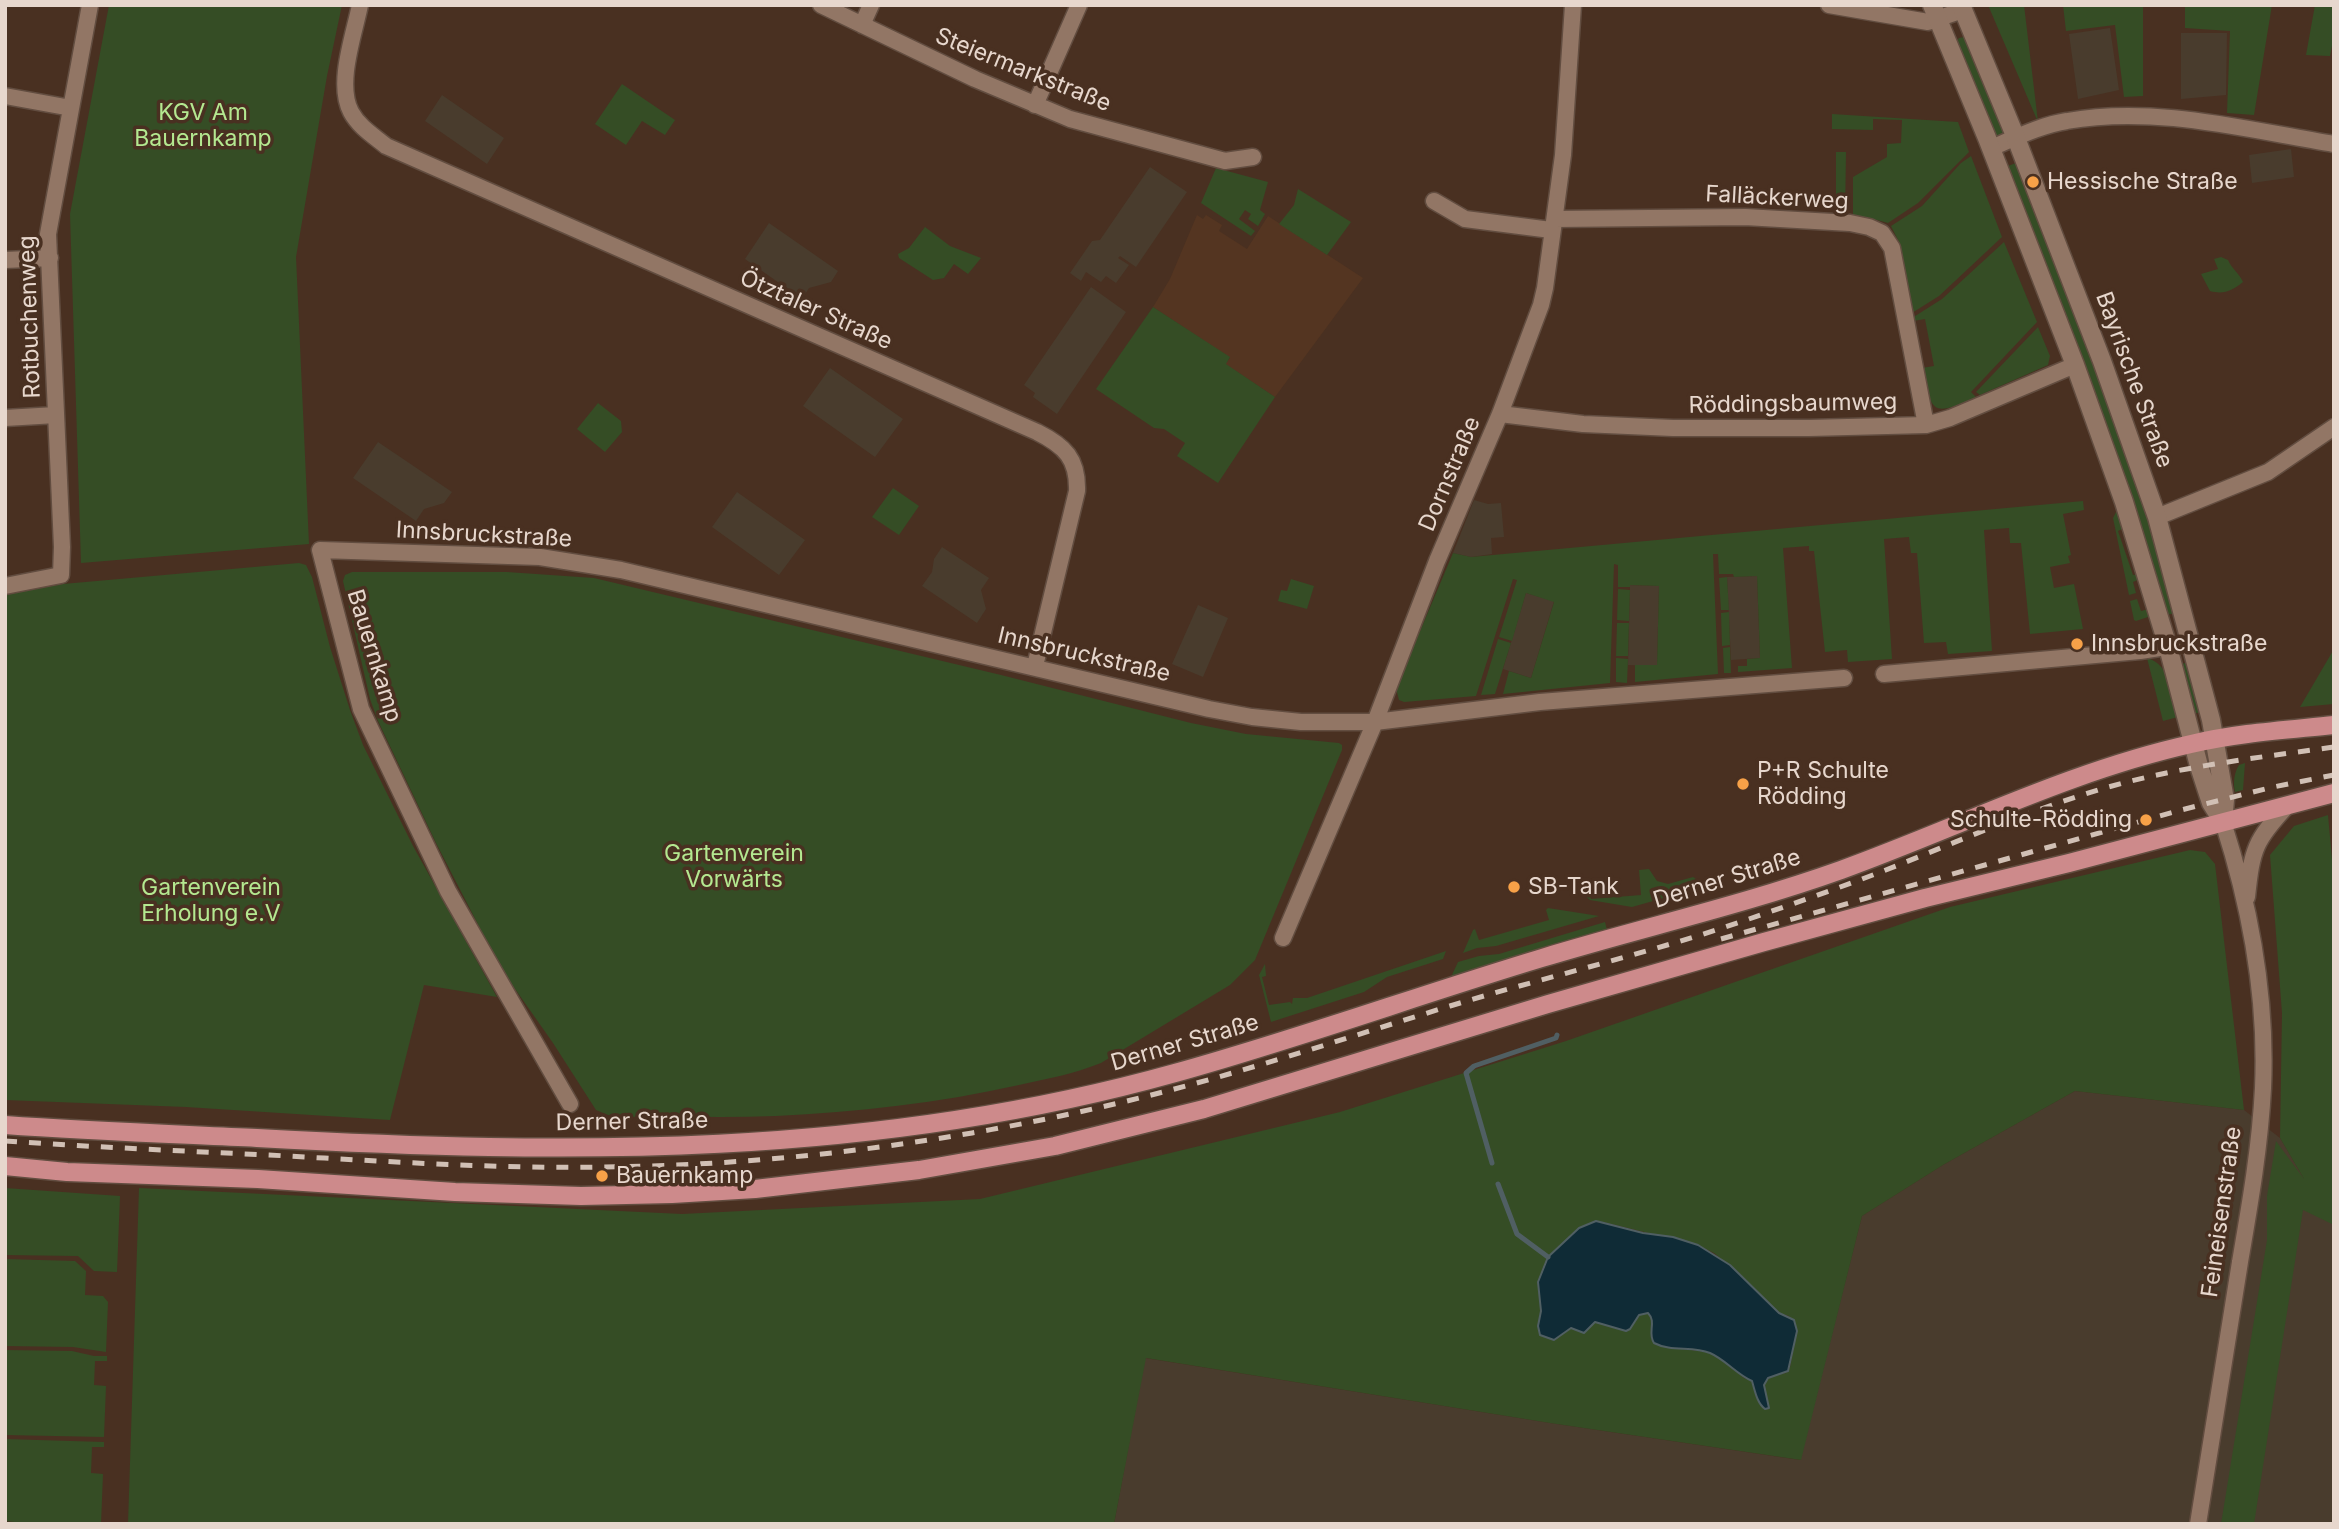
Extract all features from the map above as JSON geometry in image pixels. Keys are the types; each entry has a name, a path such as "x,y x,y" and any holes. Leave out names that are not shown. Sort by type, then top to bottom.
{"main road":[{"name":"Derner Straße","path":"5,1125 397,1146 526,1148 759,1143 961,1120 1070,1099 1173,1074 1549,956 1738,902 1841,869 2091,772 2193,743 2334,725"},
{"path":"5,1166 67,1172 581,1196 755,1189 919,1170 1055,1146 1204,1109 1725,953 1924,898 2334,793"}],"street":[{"name":"Rotbuchenweg","path":"5,586 61,575 48,234 90,5"},
{"name":"Ötztaler Straße","path":"360,5 345,78 351,111 365,130 386,146 1056,441 1065,450 1076,470 1077,491 1035,666"},
{"path":"862,24 871,5"},
{"path":"1035,105 1079,5"},
{"name":"Dornstraße","path":"1283,938 1375,722 1437,561 1500,414 1541,305 1567,103 1573,5"},
{"path":"1829,5 1928,22 1935,13 1962,8"},
{"name":"Steiermarkstraße","path":"828,7 975,79 1094,127 1225,161 1253,157"},
{"name":"Bayrische Straße","path":"1962,8 2016,138 2113,390 2157,517 2192,643 2214,739 2225,800 2223,822"},
{"path":"1935,13 1991,148 2075,365 2124,502 2168,647 2193,743"},
{"path":"5,96 71,108"},
{"path":"1991,148 2067,121 2159,116 2334,144"},
{"name":"Falläckerweg","path":"1434,201 1465,219 1553,225 1745,217 1850,223 1870,227 1882,233 1892,248 1926,425"},
{"path":"5,260 50,258"},
{"name":"Röddingsbaumweg","path":"1500,414 1583,424 1673,428 1926,425 1950,418 2075,365"},
{"path":"5,418 55,415"},
{"path":"2157,517 2269,472 2334,427"},
{"name":"Innsbruckstraße","path":"320,550 540,557 621,569 1209,709 1301,722 1375,722 1540,702 1844,678"},
{"name":"Bauernkamp","path":"320,550 361,709 447,891 570,1104"},
{"path":"1884,674 2192,643"},
{"name":"Feineisenstraße","path":"2193,743 2211,803 2223,822 2246,906 2263,1033 2263,1087 2254,1175 2198,1524"},
{"name":"Feineisenstraße","path":"2246,906 2255,848 2268,825 2288,804"}],"shaded area":[{"path":"2110,28 2119,90 2078,99 2069,34"},
{"path":"2181,33 2227,33 2226,95 2181,99"},
{"path":"442,95 504,138 487,164 425,121"},
{"path":"2291,149 2294,177 2252,183 2249,155"},
{"path":"1150,167 1187,192 1136,267 1120,256 1118,258 1129,265 1116,283 1106,276 1101,282 1086,272 1081,281 1070,273 1092,241 1100,240"},
{"path":"1197,215 1203,219 1206,215 1222,225 1219,231 1247,249 1268,216 1363,278 1275,397 1225,364 1230,358 1153,307 1170,279"},
{"path":"769,223 838,271 831,282 809,288 802,299 745,259"},
{"path":"1091,287 1126,312 1057,414 1033,397 1035,393 1024,385"},
{"path":"830,368 903,419 875,457 803,406"},
{"path":"378,442 452,492 444,503 424,509 416,521 353,478"},
{"path":"737,492 805,540 779,575 712,527"},
{"path":"1474,500 1488,504 1501,503 1504,537 1491,538 1492,554 1471,557 1453,553"},
{"path":"942,547 989,578 981,590 986,609 977,623 922,586 932,572 934,559"},
{"path":"1757,576 1760,658 1731,660 1727,577"},
{"path":"1630,585 1659,586 1657,666 1628,665"},
{"path":"1526,593 1554,601 1531,678 1503,669"},
{"path":"1198,605 1228,618 1203,677 1172,664"},
{"path":"2075,1091 2244,1110 2280,1138 2310,1189 2334,1205 2334,1524 1114,1524 1145,1358 1800,1460 1862,1216 1943,1165"}],"green space":[{"name":"KGV Am Bauernkamp","path":"109,5 342,5 296,257 309,544 81,563 70,214"},
{"path":"1988,5 2024,5 2038,122"},
{"path":"2063,5 2143,5 2143,96 2124,97 2115,25 2066,31"},
{"path":"2185,5 2272,5 2254,115 2227,113 2230,31 2185,28"},
{"path":"2315,5 2334,5 2334,36 2330,56 2306,55"},
{"path":"1967,38 2006,133 1996,139 1956,42"},
{"path":"622,84 675,120 665,135 642,121 626,145 595,124"},
{"path":"1832,114 1958,122 1969,152 1918,203 1888,223 1853,217 1853,177 1887,157 1887,144 1901,143 1902,120 1873,119 1873,130 1832,129"},
{"path":"1836,152 1846,152 1845,217 1836,217"},
{"path":"1971,156 2002,237 1939,296 1912,313 1900,244 1891,226 1922,206 1961,163"},
{"path":"2019,162 2146,497 2176,613 2166,615 2153,567 2100,415 2005,167"},
{"path":"1216,168 1268,182 1260,210 1265,214 1258,226 1248,219 1251,214 1245,210 1239,219 1255,231 1251,236 1201,203"},
{"path":"1298,189 1351,222 1327,255 1279,224 1294,205"},
{"path":"925,227 950,246 981,258 968,274 954,264 944,278 933,280 899,258 898,254 909,248"},
{"path":"2004,242 2037,322 1971,392 1976,397 1942,409 1936,407 1928,395 1922,368 1934,366 1925,319 1913,321 1912,318 1942,299"},
{"path":"2221,257 2228,260 2243,282 2228,291 2210,291 2201,274 2218,269 2214,259"},
{"path":"1153,307 1230,357 1226,364 1275,397 1218,483 1177,456 1185,443 1164,429 1154,428 1096,389"},
{"path":"2038,327 2050,356 2048,365 1980,395 1976,392"},
{"path":"598,403 621,421 622,432 605,452 577,429"},
{"path":"893,488 919,506 899,535 872,517"},
{"path":"2083,501 2084,510 2063,514 2071,555 2068,556 2070,563 2050,567 2054,588 2074,584 2083,629 2030,634 2021,543 2010,543 2009,528 1984,530 1992,651 1948,654 1946,642 1924,643 1917,553 1911,553 1909,537 1884,539 1892,659 1848,662 1847,650 1825,652 1814,551 1809,551 1809,546 1783,548 1792,668 1738,672 1738,666 1747,666 1747,659 1760,658 1757,576 1734,577 1733,574 1719,574 1718,554 1713,554 1718,674 1635,682 1635,665 1657,665 1659,586 1618,587 1618,565 1614,564 1610,683 1503,694 1509,671 1531,678 1554,602 1526,593 1512,641 1499,637 1517,580 1513,579 1476,696 1404,702 1399,700 1396,688 1453,553 1471,557"},
{"path":"2116,512 2124,528 2118,531 2133,575 2138,574 2140,579 2133,582 2136,593 2129,595 2113,518"},
{"name":"Gartenverein Erholung e.V","path":"299,563 306,565 312,577 330,647 363,745 413,846 497,997 424,985 390,1120 186,1107 5,1100 5,595 63,584"},
{"name":"Gartenverein Vorwärts","path":"352,572 507,572 594,578 1191,723 1246,734 1339,743 1342,750 1255,960 1230,985 1101,1063 1060,1076 989,1091 867,1109 757,1117 608,1115 596,1110 501,969 436,843 378,721 370,699 343,581 345,575"},
{"path":"1727,577 1729,610 1721,610 1719,578"},
{"path":"1291,579 1314,586 1307,609 1278,601 1281,590 1287,591"},
{"path":"1618,589 1630,590 1629,621 1617,620"},
{"path":"2137,599 2141,611 2149,609 2151,616 2136,621 2130,601"},
{"path":"1729,612 1730,645 1722,646 1721,613"},
{"path":"1617,623 1629,623 1628,656 1616,656"},
{"path":"1498,639 1511,643 1495,694 1481,695"},
{"path":"1730,647 1731,673 1724,673 1723,648"},
{"path":"2334,649 2334,704 2300,707"},
{"path":"1616,658 1628,659 1627,683 1616,682"},
{"path":"2147,658 2155,661 2166,674 2178,717 2163,721"},
{"path":"2185,663 2191,673 2201,712 2193,714 2182,664"},
{"path":"2245,763 2243,790 2235,792 2236,771 2239,765"},
{"path":"2328,815 2334,881 2334,1225 2303,1210 2254,1524 2221,1524 2267,1240 2267,1196 2276,1141 2304,1179 2280,1138 2282,1013 2270,855 2294,826"},
{"path":"2190,850 2205,852 2215,864 2244,1110 2075,1091 1943,1165 1862,1216 1801,1460 1146,1358 1114,1524 128,1524 139,1188 682,1214 980,1199 1340,1112 1566,1041 1950,907","holes":["1603,1222 1698,1245 1714,1253 1740,1274 1779,1313 1789,1316 1797,1331 1790,1367 1786,1373 1765,1381 1762,1407 1752,1381 1744,1378 1719,1357 1707,1352 1666,1347 1651,1333 1653,1323 1648,1313 1620,1322 1595,1322 1584,1333 1571,1328 1558,1338 1539,1318 1539,1282 1548,1257"]},
{"path":"1649,869 1657,881 1668,884 1693,877 1699,888 1632,907 1590,900 1584,895 1584,890 1588,888 1591,899 1641,895 1639,870"},
{"path":"1548,908 1599,916 1463,953 1473,930 1475,929 1479,940 1549,920 1546,910"},
{"path":"1605,922 1607,930 1451,977 1458,962 1499,954"},
{"path":"1446,951 1443,959 1387,977 1364,992 1271,1022 1259,975 1265,964 1266,976 1262,977 1269,1005 1292,1004 1293,998 1307,998"},
{"path":"5,1188 120,1196 117,1272 94,1271 78,1256 5,1255"},
{"path":"5,1259 75,1261 86,1271 85,1295 103,1296 108,1302 106,1352 73,1347 5,1346"},
{"path":"5,1350 72,1351 107,1356 107,1361 95,1361 94,1385 106,1386 104,1437 5,1435"},
{"path":"5,1439 104,1442 104,1447 92,1447 91,1473 103,1474 101,1524 32,1524 5,1521"}],"water":[{"path":"1596,1221 1698,1245 1730,1265 1779,1313 1794,1320 1797,1331 1788,1371 1768,1378 1764,1385 1769,1408 1765,1409 1760,1404 1752,1381 1716,1356 1703,1351 1654,1343 1651,1335 1652,1320 1648,1313 1639,1315 1626,1331 1595,1322 1584,1333 1571,1328 1554,1340 1540,1335 1538,1282 1548,1257 1579,1228"}],"waterway":[{"path":"1492,1163 1466,1073 1474,1066 1556,1038 1557,1035"},
{"path":"1498,1184 1517,1234 1548,1257"}],"railway":[{"path":"5,1141 437,1164 563,1167 736,1162 868,1149 933,1139 1063,1116 1168,1091 1487,995 1675,943 1841,887 2021,816 2098,790 2186,769 2334,747"},
{"path":"1721,939 2181,810 2334,775"}],"place":[{"name":"Hessische Straße","path":"2033,182"},
{"name":"Innsbruckstraße","path":"2077,644"},
{"name":"P+R Schulte Rödding","path":"1743,784"},
{"name":"Schulte-Rödding","path":"2146,820"},
{"name":"SB-Tank","path":"1514,887"},
{"name":"Bauernkamp","path":"602,1176"}]}
